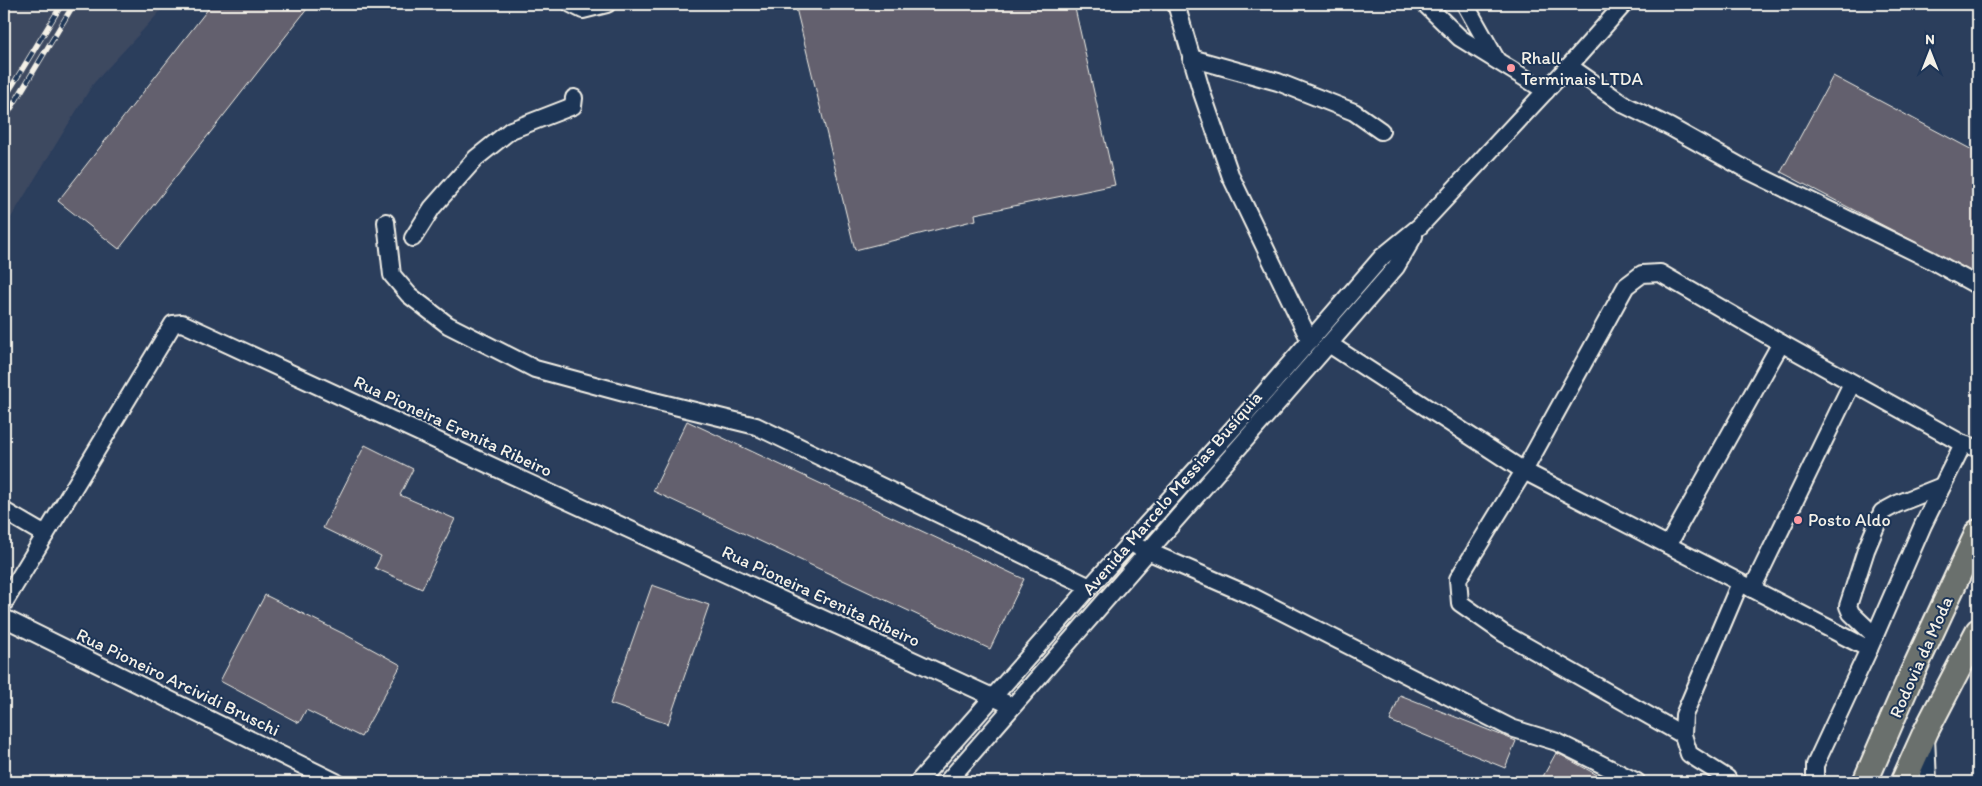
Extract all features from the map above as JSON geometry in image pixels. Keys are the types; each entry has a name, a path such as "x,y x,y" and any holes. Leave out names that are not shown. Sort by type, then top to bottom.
{"highway":[{"name":"Rodovia da Moda","path":"1865,782 1911,676 1978,532"},
{"name":"Rodovia da Moda","path":"1903,782 1926,732 1978,631"}],"street":[{"path":"571,4 583,10 607,4"},
{"path":"1176,4 1191,58 1231,177 1310,341"},
{"path":"1425,4 1460,38 1546,91"},
{"path":"1465,4 1496,59"},
{"name":"Avenida Marcelo Messias Busíquia","path":"918,782 1130,542 1248,412 1382,257 1420,226 1624,4"},
{"path":"1191,58 1278,82 1354,112 1381,131"},
{"path":"1569,66 1625,105 1670,127 1749,171 1931,260 1978,286"},
{"path":"413,238 432,208 476,158 511,130 573,106 574,98"},
{"path":"386,222 392,275 409,295 448,325 535,368 650,400 756,426 1090,587"},
{"name":"Avenida Marcelo Messias Busíquia","path":"947,782 1396,267 1420,226"},
{"path":"1683,735 1503,633 1460,603 1458,579 1524,471 1626,286 1642,274 1660,273 1852,383 1971,446 1942,486 1815,765 1815,782"},
{"name":"Rua Pioneira Erenita Ribeiro","path":"4,603 172,324 182,323 1012,706"},
{"path":"1668,545 1781,343"},
{"path":"1329,344 1524,471 1746,586 1872,642"},
{"path":"1729,782 1727,778 1689,754 1683,735 1684,715 1746,586 1852,383"},
{"path":"1248,412 1261,422"},
{"path":"1872,642 1848,606 1866,550 1882,512 1942,486"},
{"path":"4,511 45,535"},
{"path":"1130,542 1147,552 1249,595 1511,728 1557,742 1637,782"},
{"name":"Rua Pioneiro Arcividi Bruschi","path":"4,618 336,782"},
{"path":"1926,732 1928,782"}],"shaded area":[{"path":"4,4 167,4 93,84 4,229"}],"building":[{"path":"212,4 311,4 119,249 58,201"},
{"path":"795,4 1074,4 1115,185 975,214 976,220 855,250"},
{"path":"1833,76 1978,153 1978,275 1781,172"},
{"path":"687,421 1024,579 990,649 653,491"},
{"path":"365,445 413,469 400,495 455,519 422,589 375,568 381,556 323,528"},
{"path":"652,585 709,605 668,724 610,704"},
{"path":"265,595 346,635 401,665 361,737 306,710 299,723 220,681"},
{"path":"1400,695 1516,741 1505,768 1390,721"},
{"path":"1556,753 1561,755 1610,782 1540,782"}],"railway":[{"path":"4,99 62,4"},
{"path":"4,120 74,4"}],"place":[{"name":"Rhall Terminais LTDA","path":"1511,68"},
{"name":"Posto Aldo","path":"1798,520"}]}
